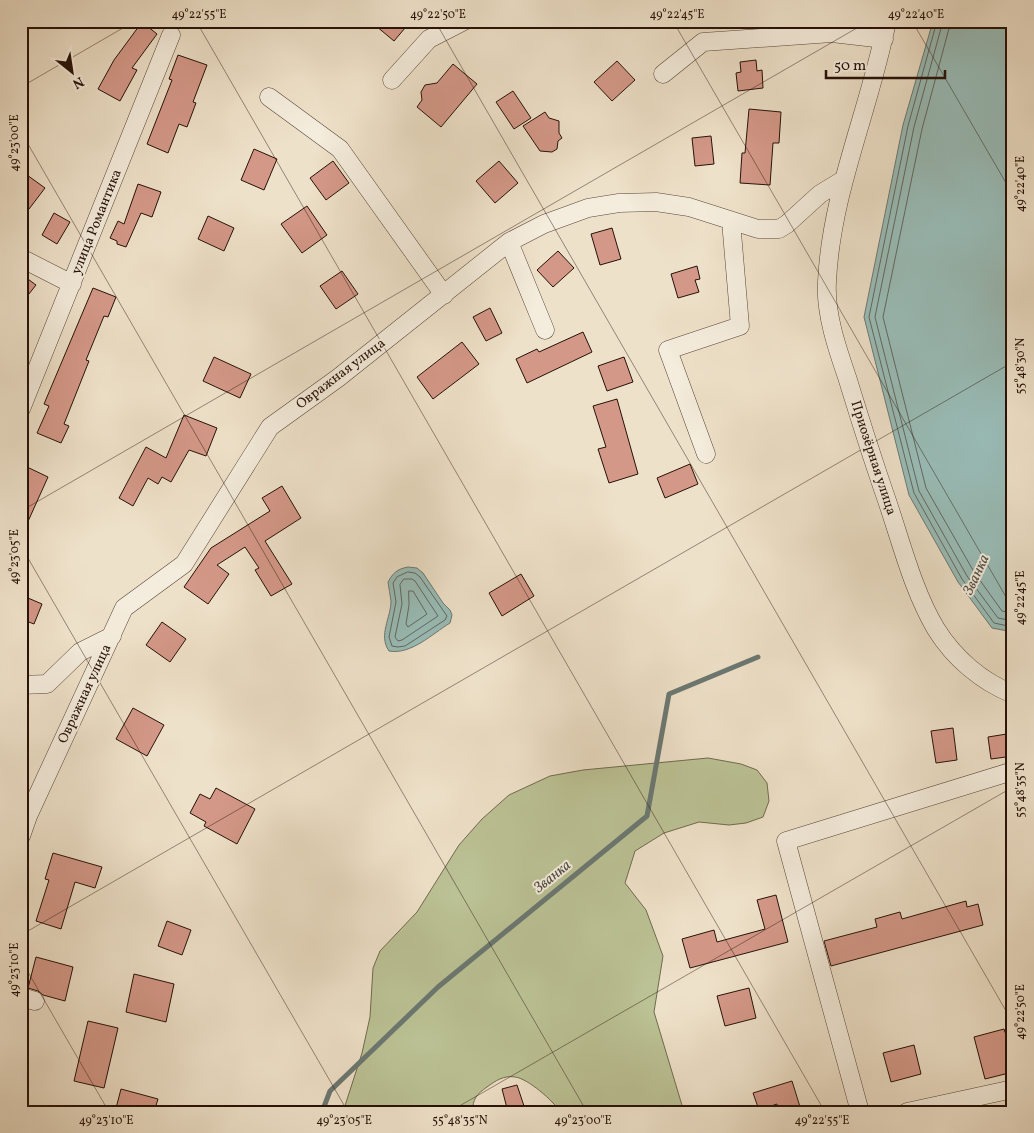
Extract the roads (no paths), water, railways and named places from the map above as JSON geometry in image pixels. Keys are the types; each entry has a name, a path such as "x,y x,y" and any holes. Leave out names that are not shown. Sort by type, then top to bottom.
{"street":[{"path":"392,80 429,39 464,21"},
{"name":"Приозёрная улица","path":"887,21 884,39 843,180 830,239 826,284 832,331 862,428 921,600 937,630 966,666 1013,694"},
{"path":"663,74 703,42 832,33 884,39"},
{"name":"улица Романтика","path":"21,409 171,35"},
{"path":"269,98 340,149 444,295"},
{"name":"Овражная улица","path":"21,836 28,816 124,608 184,564 270,427 338,378 509,242 544,224 588,208 619,203 656,202 689,207 758,230 779,229 820,194 843,180"},
{"path":"706,454 668,350 740,326 731,221"},
{"path":"509,242 545,330"},
{"path":"21,258 72,284"},
{"path":"21,685 47,684 80,652 112,636"},
{"path":"860,1112 786,841 1013,771"},
{"path":"907,1112 1013,1089"}],"water":[{"path":"933,21 1013,21 1013,632 992,628 958,582 909,495 864,317 903,125"},
{"path":"408,567 417,568 423,573 452,615 450,623 421,643 405,650 389,651 385,639 391,601 388,582 396,572"}],"waterway":[{"name":"Званка","path":"322,1112 330,1091 438,987 647,816 669,694 758,657"}]}
